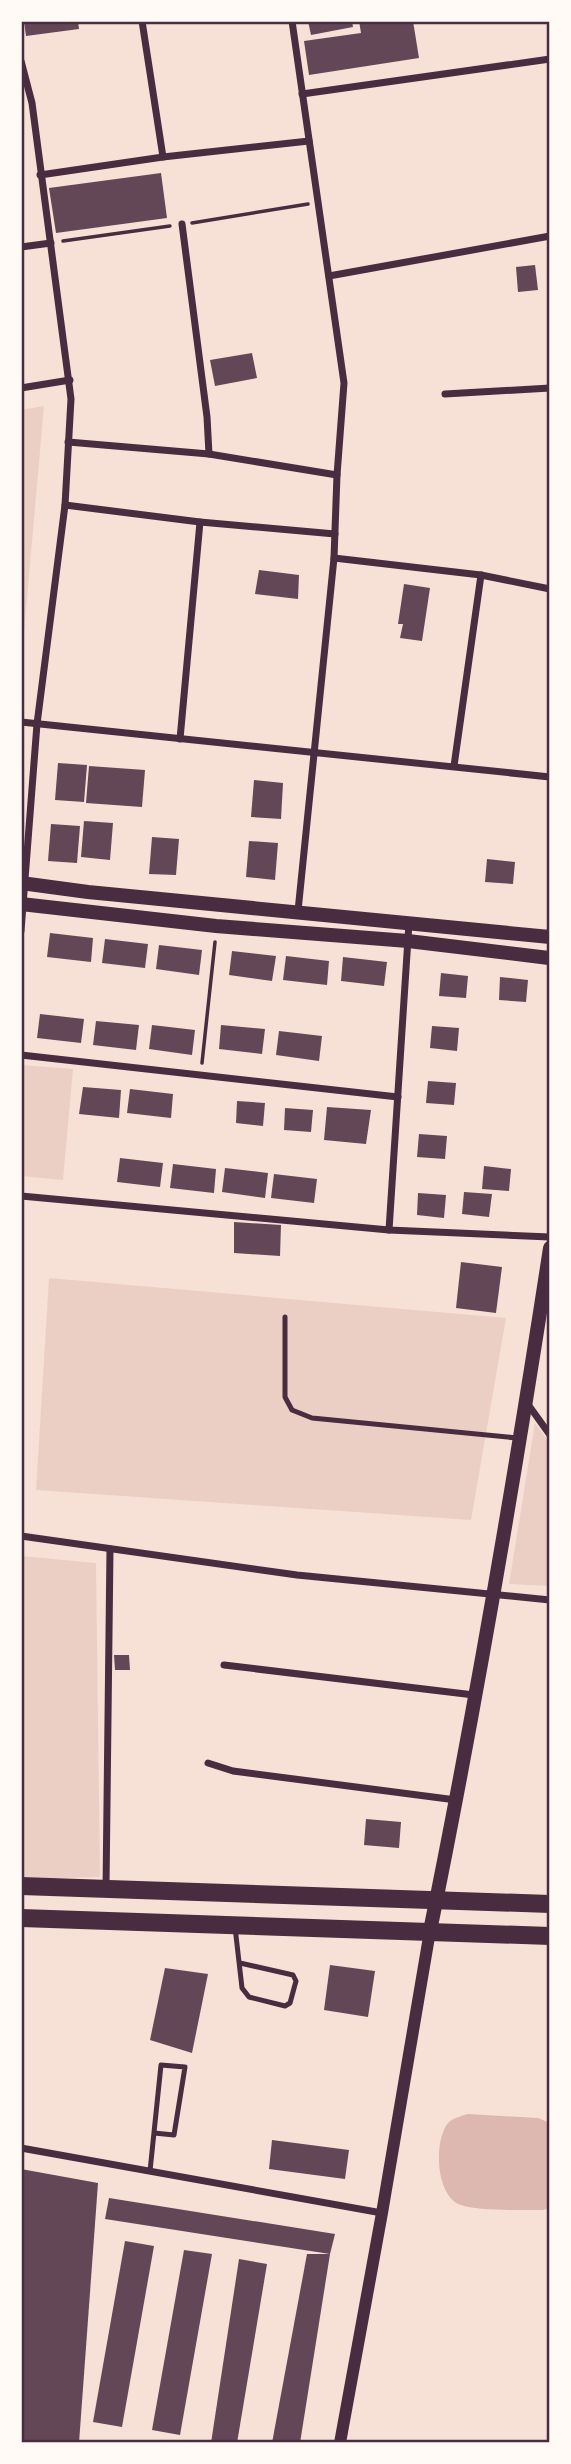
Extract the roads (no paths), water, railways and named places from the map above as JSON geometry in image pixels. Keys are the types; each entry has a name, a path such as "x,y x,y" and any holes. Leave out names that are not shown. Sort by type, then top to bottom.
{"main road":[{"path":"22,904 216,926 408,942 550,959 550,939 23,883"},
{"path":"430,1931 493,1595 550,1248"},
{"path":"21,1886 550,1904"},
{"path":"21,1918 550,1936"}],"street":[{"path":"142,21 163,157"},
{"path":"292,21 344,383 334,558 298,911"},
{"path":"302,94 550,59"},
{"path":"21,61 32,103 70,380 65,505 37,724 21,931"},
{"path":"21,104 32,103"},
{"path":"40,175 163,157 309,141"},
{"path":"182,224 207,417 209,454"},
{"path":"329,276 550,236"},
{"path":"21,247 51,243"},
{"path":"21,388 70,380"},
{"path":"445,394 550,388"},
{"path":"68,442 209,454 337,475"},
{"path":"65,505 200,522 335,534"},
{"path":"180,739 200,522"},
{"path":"334,558 481,576 550,589"},
{"path":"454,766 481,576"},
{"path":"21,722 550,777"},
{"path":"389,1230 409,923"},
{"path":"21,1055 398,1097"},
{"path":"21,1196 389,1230 550,1237"},
{"path":"526,1403 550,1435"},
{"path":"21,1536 297,1575 550,1600"},
{"path":"106,1890 110,1549"},
{"path":"224,1665 474,1695"},
{"path":"208,1763 233,1771 456,1800"},
{"path":"340,2443 430,1931"},
{"path":"21,2148 382,2213"}],"lane":[{"path":"285,1317 285,1397 292,1410 312,1418 520,1438"},
{"path":"235,1924 242,1988 249,1997 285,2006 290,2003 296,1982 293,1975 240,1963"},
{"path":"150,2171 161,2066 185,2067 174,2135 155,2133"}]}
